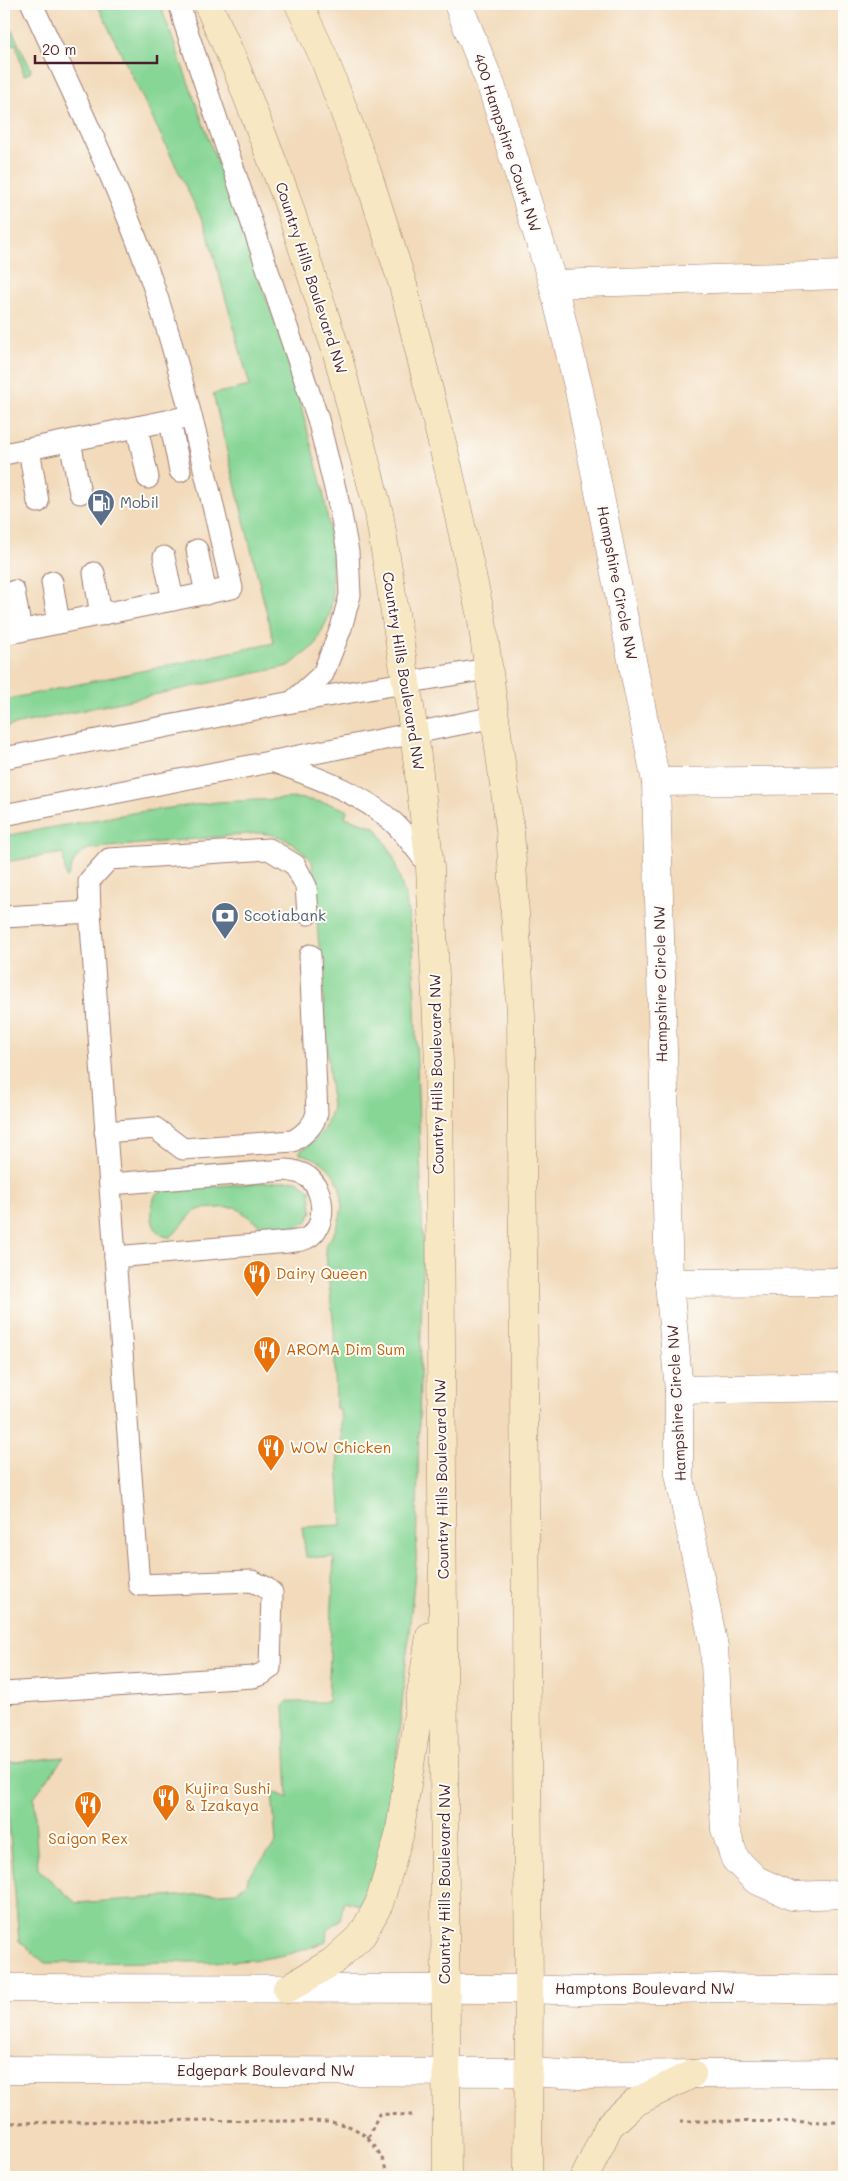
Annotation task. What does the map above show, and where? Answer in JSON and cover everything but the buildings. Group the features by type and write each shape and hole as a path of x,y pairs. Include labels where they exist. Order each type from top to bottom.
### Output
{"main road":[{"name":"Country Hills Boulevard NW","path":"208,4 236,67 285,194 337,353 379,513 414,732 430,867 439,1064 447,2177"},
{"path":"299,6 324,58 367,172 403,285 451,480 482,621 510,829 521,1015 529,1989 528,2177"},
{"path":"287,1989 332,1962 362,1935 379,1904 399,1836 443,1550"},
{"path":"585,2177 608,2126 634,2103 692,2074"}],"street":[{"name":"400 Hampshire Court NW","path":"458,4 490,85 553,284"},
{"path":"553,284 844,275"},
{"name":"Hampshire Circle NW","path":"553,284 578,390 656,782 669,1283 680,1390 679,1474 714,1647 725,1829 735,1859 756,1880 792,1896 844,1894"},
{"path":"656,782 844,780"},
{"path":"669,1283 844,1282"},
{"path":"680,1390 844,1387"},
{"path":"4,1988 446,1989"},
{"name":"Hamptons Boulevard NW","path":"446,1989 578,1991 718,1988 844,1990"},
{"name":"Edgepark Boulevard NW","path":"4,2070 529,2072"},
{"path":"529,2072 578,2075 844,2073"}],"lane":[{"path":"14,591 12,633 232,588 191,416 160,305 122,203 32,4"},
{"path":"180,4 184,22 318,419 340,509 348,552 350,595 341,628 323,674 292,702"},
{"path":"4,454 191,416"},
{"path":"170,421 180,471"},
{"path":"137,427 148,478"},
{"path":"70,441 80,493"},
{"path":"29,449 38,502"},
{"path":"196,550 206,594"},
{"path":"164,557 173,600"},
{"path":"94,573 101,615"},
{"path":"52,582 59,623"},
{"path":"4,758 292,702 487,669"},
{"path":"4,815 495,717"},
{"path":"272,761 334,784 364,802 393,822 430,867"},
{"path":"4,1693 253,1677 262,1674 270,1668 272,1593 265,1586 252,1580 139,1585 105,1132 89,881 108,859 269,849 295,865 306,886 308,914"},
{"path":"4,917 90,912"},
{"path":"105,1132 155,1128 183,1149 293,1141 302,1136 315,1121 317,1113 310,955"},
{"path":"110,1184 286,1170 298,1172 308,1177 316,1186 321,1198 322,1210 320,1223 314,1232 306,1238 288,1242 115,1256"}],"path":[{"path":"368,2138 379,2114"},
{"path":"671,2121 844,2122"},
{"path":"4,2123 327,2122 349,2127 368,2138 386,2164 387,2177"}],"green space":[{"path":"97,4 160,4 289,361 323,490 332,545 332,602 329,616 315,645 289,666 4,727 4,700 274,643 213,394 250,386 206,228"},
{"path":"4,15 31,69 30,73 24,75 16,44 4,46"},
{"path":"297,798 327,803 347,810 345,817 375,827 392,853 406,899 413,948 423,1242 416,1562 393,1795 381,1851 363,1906 344,1901 340,1920 327,1930 326,1941 307,1949 269,1958 250,1960 45,1963 19,1941 4,1763 64,1757 34,1797 38,1869 76,1903 236,1892 247,1883 248,1877 276,1843 272,1791 288,1798 284,1705 287,1702 328,1702 334,1557 306,1557 302,1527 342,1525 337,1448 342,1447 340,1409 336,1409 334,1328 325,1246 334,1233 340,1219 342,1205 341,1191 336,1178 328,1168 316,1159 300,1154 300,1151 313,1142 321,1133 332,1107 312,861 289,841 259,833 88,849 77,857 66,878 63,853 4,862 4,836 138,812 218,802"},
{"path":"296,1180 310,1190 312,1211 308,1221 297,1227 267,1230 235,1207 201,1209 194,1212 171,1237 159,1233 153,1222 153,1200 156,1194 164,1190"}],"place":[{"name":"Mobil","path":"101,527"},
{"name":"Scotiabank","path":"225,940"},
{"name":"Dairy Queen","path":"257,1298"},
{"name":"AROMA Dim Sum","path":"267,1374"},
{"name":"WOW Chicken","path":"271,1472"},
{"name":"Kujira Sushi & Izakaya","path":"166,1822"},
{"name":"Saigon Rex","path":"88,1829"}]}
